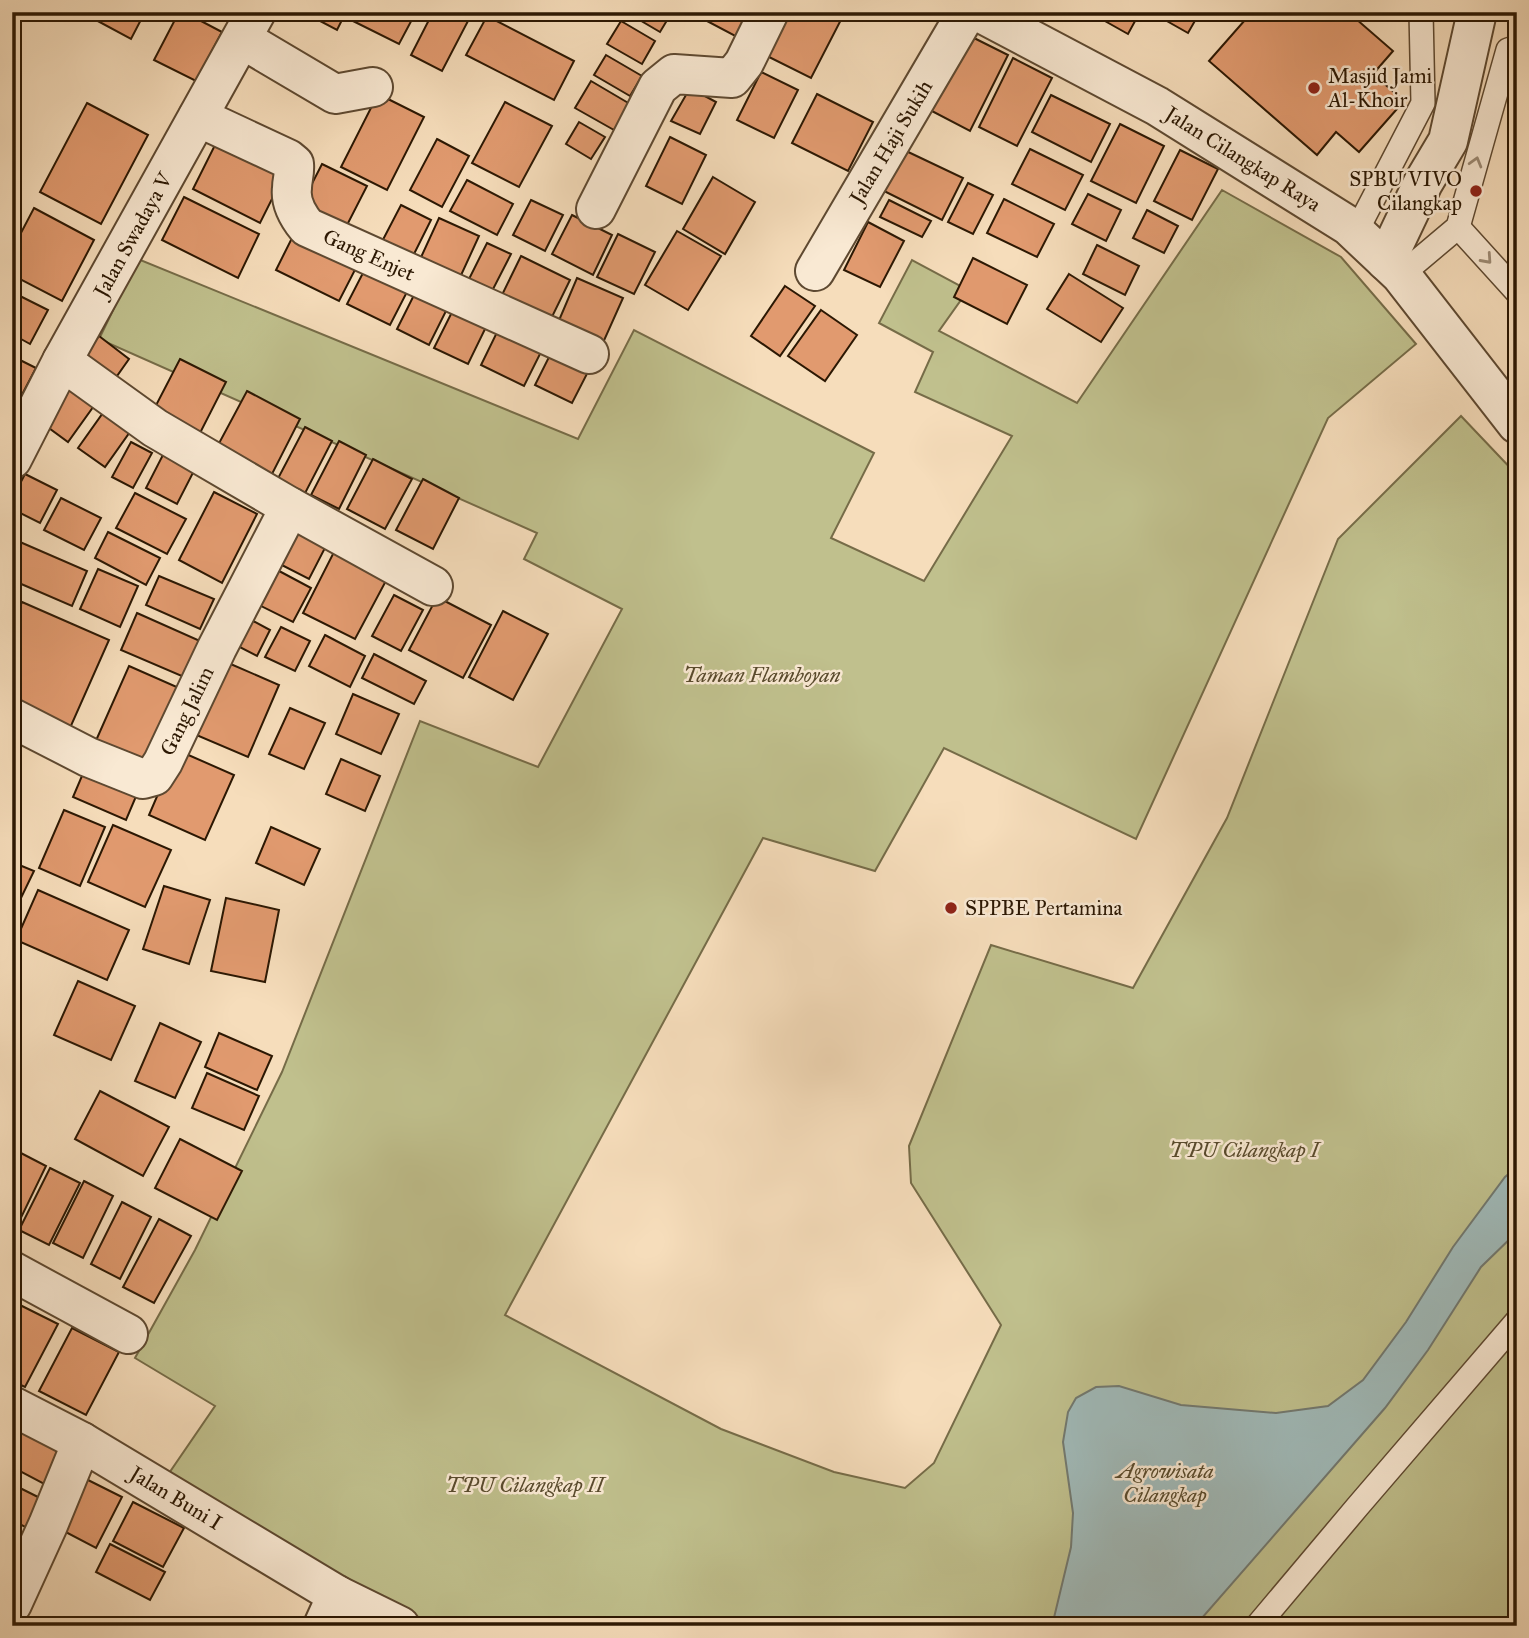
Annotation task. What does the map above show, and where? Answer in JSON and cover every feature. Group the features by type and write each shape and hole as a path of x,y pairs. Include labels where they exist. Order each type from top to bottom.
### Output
{"street":[{"path":"596,209 658,87 674,74 732,78 744,63 769,12"},
{"name":"Jalan Haji Sukih","path":"815,271 967,12"},
{"name":"Jalan Cilangkap Raya","path":"979,12 1157,106 1356,232 1394,268 1517,424"},
{"path":"1394,268 1423,183 1448,141 1477,12"},
{"path":"249,25 335,94 373,86"},
{"name":"Jalan Swadaya V","path":"12,459 62,361 249,25"},
{"name":"Gang Enjet","path":"198,117 294,164 293,203 307,227 589,354"},
{"path":"62,361 155,428 433,586"},
{"name":"Gang Jalim","path":"12,718 99,761 144,779 154,776 290,507"},
{"path":"12,1271 128,1334"},
{"name":"Jalan Buni I","path":"12,1406 82,1441 330,1611 400,1626"},
{"path":"12,1604 82,1441"}],"lane":[{"path":"1356,232 1423,103 1421,12"},
{"path":"1394,268 1458,227 1508,50 1517,47"},
{"path":"1458,227 1517,292"},
{"path":"1257,1626 1517,1321"}],"green space":[{"path":"1222,190 1341,257 1416,344 1328,418 1136,839 944,748 875,871 763,838 505,1315 721,1429 834,1472 905,1488 934,1463 1001,1325 911,1183 909,1146 991,945 1133,988 1227,818 1338,539 1461,416 1517,475 1517,1626 389,1626 163,1482 215,1406 135,1358 195,1250 282,1072 420,721 538,767 622,609 524,559 537,533 99,339 138,259 578,439 634,330 874,453 831,538 924,581 1012,436 915,392 933,352 879,323 912,260 968,290 939,331 1077,403"}],"water":[{"path":"1517,1167 1517,1232 1481,1267 1428,1350 1385,1408 1195,1626 1052,1626 1071,1547 1073,1513 1063,1442 1068,1412 1076,1398 1096,1387 1119,1386 1181,1405 1276,1413 1328,1406 1363,1380 1406,1322 1453,1247 1505,1177"}],"building":[{"path":"81,12 145,12 131,39"},
{"path":"179,12 184,12 222,32 196,81 154,60"},
{"path":"303,12 346,12 337,30"},
{"path":"356,12 416,12 399,44 351,20"},
{"path":"433,12 450,12 468,21 442,71 411,55"},
{"path":"626,12 672,12 660,32"},
{"path":"690,12 753,12 739,38"},
{"path":"788,12 845,12 811,78 765,55"},
{"path":"1089,12 1140,12 1128,34"},
{"path":"1151,12 1200,12 1188,33"},
{"name":"Masjid Jami Al-Khoir","path":"1252,12 1348,12 1393,51 1373,74 1404,101 1359,152 1336,132 1317,155 1209,61"},
{"path":"487,16 574,61 554,100 466,55"},
{"path":"621,21 655,41 642,64 607,44"},
{"path":"966,34 1008,55 970,131 928,109"},
{"path":"606,55 642,76 630,96 594,75"},
{"path":"1013,58 1052,78 1017,146 979,127"},
{"path":"761,72 798,90 774,138 737,120"},
{"path":"591,81 630,104 614,130 575,108"},
{"path":"690,88 716,102 700,134 671,121"},
{"path":"378,94 424,117 387,190 341,167"},
{"path":"817,94 873,122 848,171 792,143"},
{"path":"1051,95 1110,124 1091,162 1032,132"},
{"path":"505,102 552,126 519,187 472,163"},
{"path":"87,103 148,135 101,224 40,192"},
{"path":"579,122 605,137 591,159 566,144"},
{"path":"1120,124 1164,146 1136,203 1091,181"},
{"path":"670,137 706,155 682,204 646,186"},
{"path":"437,139 469,156 442,207 410,190"},
{"path":"217,141 284,175 260,223 193,189"},
{"path":"1030,149 1083,175 1065,210 1012,184"},
{"path":"904,150 963,178 942,220 884,191"},
{"path":"1180,150 1218,169 1192,220 1154,201"},
{"path":"322,164 367,186 344,231 299,209"},
{"path":"713,177 755,202 725,254 683,229"},
{"path":"467,180 513,204 497,235 450,211"},
{"path":"968,183 993,195 973,234 948,222"},
{"path":"1088,194 1121,210 1106,241 1072,224"},
{"path":"184,197 259,234 238,278 162,240"},
{"path":"1004,199 1054,224 1037,257 987,233"},
{"path":"531,200 563,215 545,251 513,235"},
{"path":"889,200 931,221 922,237 880,217"},
{"path":"401,205 431,220 407,268 376,253"},
{"path":"34,208 94,240 62,301 12,275 12,250"},
{"path":"1147,210 1178,226 1164,253 1133,238"},
{"path":"572,215 612,235 593,275 552,254"},
{"path":"439,218 479,236 457,284 417,266"},
{"path":"868,222 904,241 880,287 844,270"},
{"path":"677,231 721,256 688,310 645,285"},
{"path":"295,232 358,264 339,301 276,270"},
{"path":"618,234 655,252 634,294 597,277"},
{"path":"487,243 511,254 489,297 466,285"},
{"path":"1097,245 1139,266 1125,295 1083,274"},
{"path":"521,256 570,280 549,323 500,299"},
{"path":"973,258 1027,285 1007,324 954,297"},
{"path":"365,269 408,290 390,325 347,304"},
{"path":"1069,274 1123,308 1101,342 1047,309"},
{"path":"577,278 623,298 602,345 557,325"},
{"path":"785,286 815,306 780,356 751,336"},
{"path":"416,291 448,307 429,345 397,329"},
{"path":"12,292 48,310 30,344 12,334"},
{"path":"454,308 487,325 468,364 434,348"},
{"path":"821,310 857,335 825,381 788,356"},
{"path":"502,322 545,344 524,386 481,365"},
{"path":"99,336 129,359 112,383 80,361"},
{"path":"554,347 591,366 572,403 535,385"},
{"path":"12,356 36,368 14,410 12,410"},
{"path":"180,359 226,382 198,437 152,413"},
{"path":"71,375 101,396 68,442 38,420"},
{"path":"247,391 300,419 271,476 217,447"},
{"path":"110,403 137,422 105,467 78,448"},
{"path":"305,427 332,441 301,501 274,486"},
{"path":"339,441 366,455 339,509 311,495"},
{"path":"131,442 152,453 133,488 112,477"},
{"path":"167,447 198,463 177,504 146,488"},
{"path":"373,459 412,479 385,529 347,509"},
{"path":"25,474 57,490 40,523 12,509 12,499"},
{"path":"423,479 459,498 433,549 396,530"},
{"path":"214,492 257,514 222,583 179,560"},
{"path":"135,493 186,519 167,554 116,528"},
{"path":"61,498 101,518 84,550 44,530"},
{"path":"288,525 327,544 309,579 270,559"},
{"path":"108,532 160,558 146,585 95,558"},
{"path":"20,542 87,571 72,606 12,580 12,560"},
{"path":"335,550 388,577 355,639 303,613"},
{"path":"266,564 311,588 293,622 247,599"},
{"path":"98,569 138,586 120,627 80,609"},
{"path":"159,576 214,599 200,629 146,605"},
{"path":"394,595 423,610 401,651 372,636"},
{"path":"437,597 491,625 463,678 409,650"},
{"path":"22,602 109,640 70,728 12,703 12,624"},
{"path":"503,611 548,634 513,700 469,677"},
{"path":"137,613 200,641 184,677 121,650"},
{"path":"242,615 270,630 257,656 228,641"},
{"path":"281,627 310,641 295,671 265,657"},
{"path":"325,635 365,656 350,687 309,666"},
{"path":"374,654 426,681 414,704 362,678"},
{"path":"226,662 279,685 248,757 194,734"},
{"path":"129,666 179,688 143,768 94,745"},
{"path":"353,694 399,714 381,754 336,734"},
{"path":"290,708 325,723 304,769 269,754"},
{"path":"177,750 234,775 205,840 149,815"},
{"path":"341,759 380,776 365,811 326,794"},
{"path":"87,764 140,787 126,820 73,797"},
{"path":"64,810 105,827 80,886 39,868"},
{"path":"113,825 171,850 145,907 88,882"},
{"path":"271,827 320,849 304,885 256,863"},
{"path":"12,862 34,871 20,900 12,897"},
{"path":"164,886 210,900 189,964 143,949"},
{"path":"38,890 129,930 107,980 16,940"},
{"path":"226,898 279,910 265,982 211,971"},
{"path":"78,981 135,1006 111,1060 54,1035"},
{"path":"160,1023 201,1042 175,1098 135,1081"},
{"path":"219,1033 272,1056 257,1090 205,1067"},
{"path":"207,1073 259,1096 244,1130 192,1108"},
{"path":"100,1091 169,1127 143,1176 75,1139"},
{"path":"180,1139 242,1171 217,1220 155,1188"},
{"path":"17,1151 46,1166 16,1228 12,1226 12,1160"},
{"path":"50,1168 80,1183 49,1245 19,1230"},
{"path":"84,1181 113,1196 83,1258 53,1243"},
{"path":"122,1202 151,1217 120,1279 91,1264"},
{"path":"159,1219 191,1236 154,1303 123,1287"},
{"path":"12,1301 58,1324 25,1387 12,1381"},
{"path":"72,1328 119,1352 86,1415 39,1391"},
{"path":"12,1425 66,1452 48,1486 12,1467"},
{"path":"84,1478 122,1497 96,1548 58,1528"},
{"path":"12,1484 46,1501 31,1530 12,1520"},
{"path":"133,1502 184,1528 163,1567 113,1541"},
{"path":"110,1544 165,1572 150,1600 96,1572"}],"place":[{"name":"Masjid Jami Al-Khoir","path":"1314,88"},
{"name":"SPBU VIVO Cilangkap","path":"1476,191"},
{"name":"SPPBE Pertamina","path":"951,908"}],"park label":[{"name":"Taman Flamboyan","path":"762,675"},
{"name":"TPU Cilangkap I","path":"1244,1150"},
{"name":"Agrowisata Cilangkap","path":"1165,1483"},
{"name":"TPU Cilangkap II","path":"525,1485"}]}
